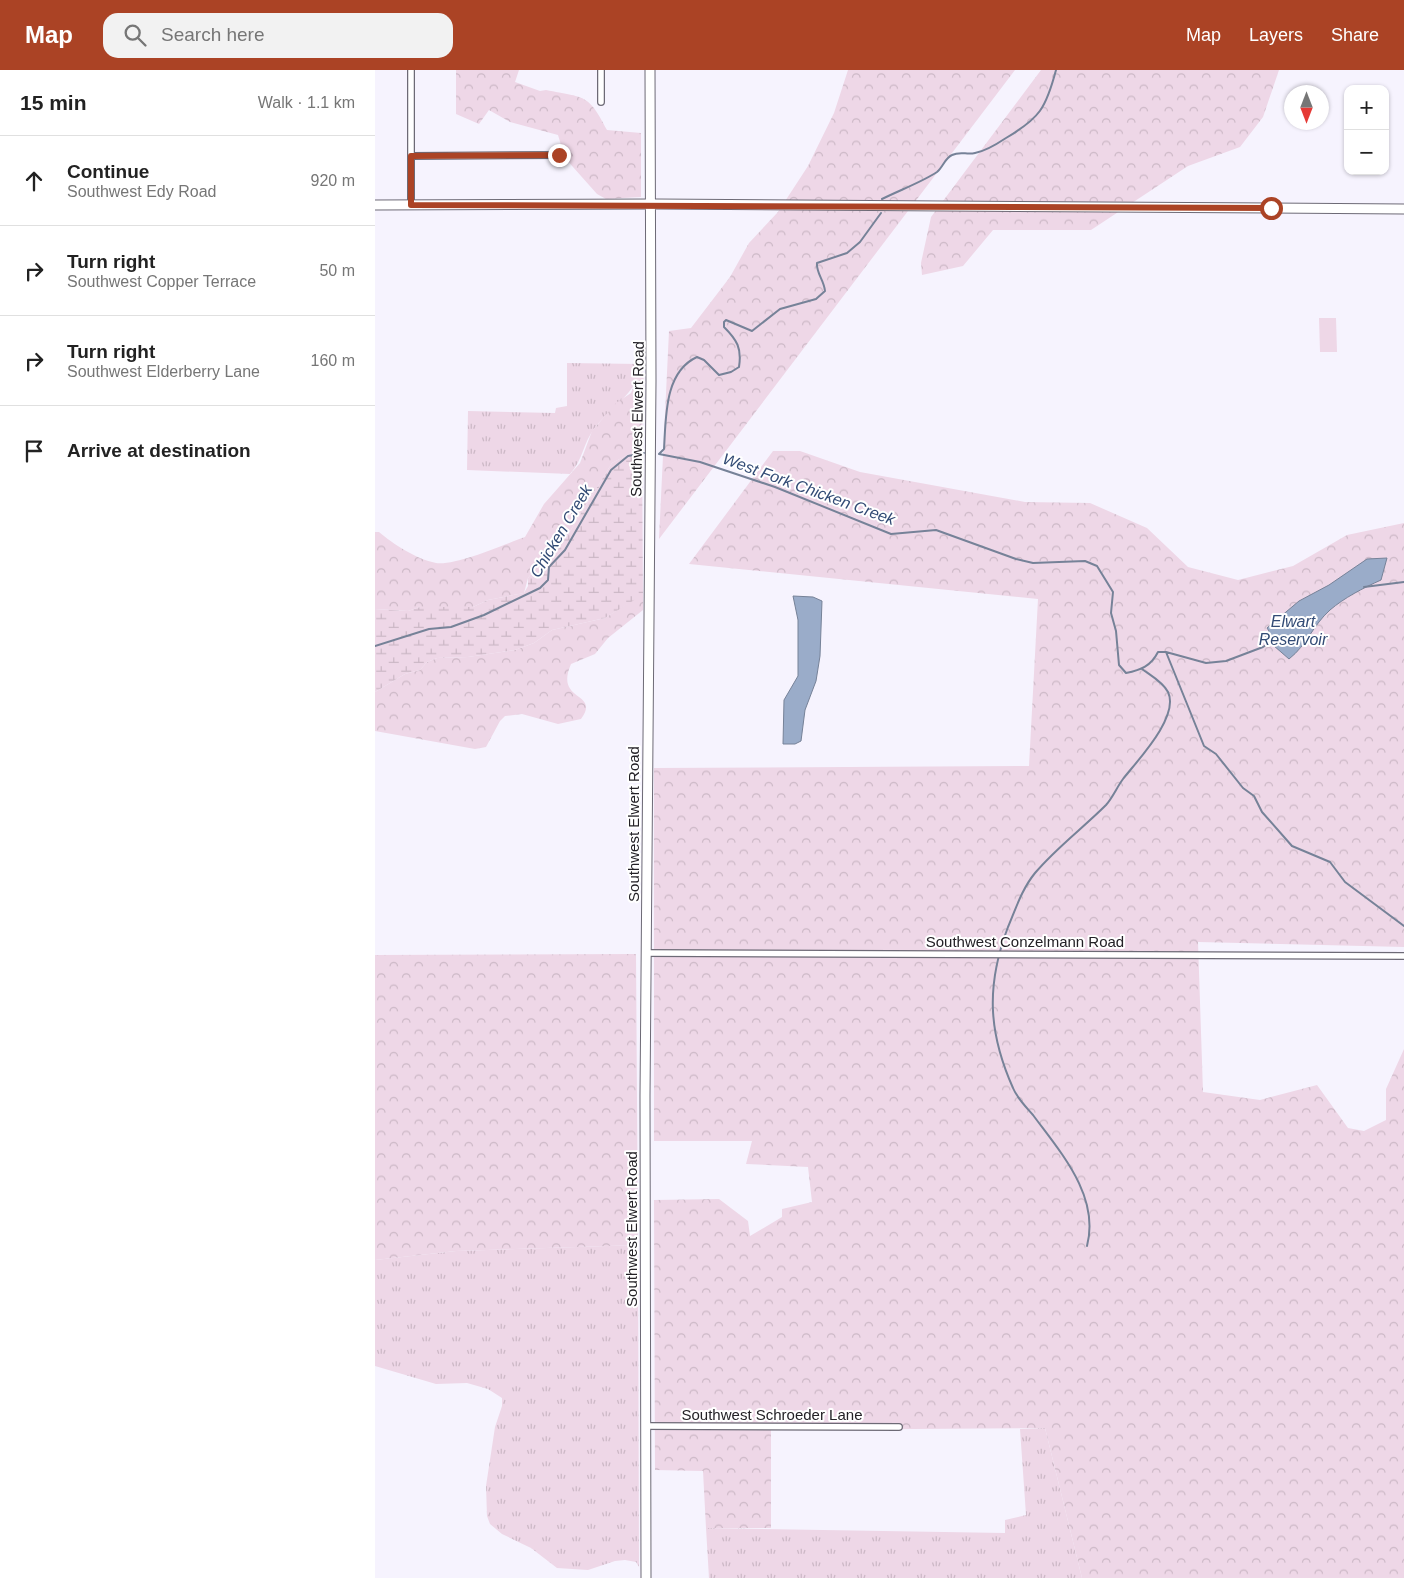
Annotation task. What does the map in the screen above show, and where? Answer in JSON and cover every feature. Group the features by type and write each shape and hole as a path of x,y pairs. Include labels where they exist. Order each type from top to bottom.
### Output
{"main road":[{"name":"Southwest Elwert Road","path":"646,1578 645,953 651,362 650,70"},
{"path":"375,205 650,204 1404,208"}],"street":[{"path":"411,70 411,205"},
{"path":"601,70 601,102"},
{"path":"411,156 559,155"},
{"name":"Southwest Conzelmann Road","path":"645,953 1404,956"},
{"name":"Southwest Schroeder Lane","path":"645,1426 899,1427"}],"green space":[{"path":"456,70 519,70 515,82 540,91 546,90 577,96 590,103 607,130 641,133 641,197 606,199 597,194 565,158 558,135 510,122 489,110 479,124 456,114"},
{"path":"848,70 1015,70 659,539 669,331 691,328 730,277 749,243 778,212 808,166 834,113"},
{"path":"1041,70 1279,70 1263,117 1240,147 1188,166 1091,230 993,230 963,266 922,275 921,263 931,217"},
{"path":"1319,318 1336,318 1337,352 1320,352"},
{"path":"567,363 641,364 644,381 637,379 623,399 590,434 578,463 570,474 467,470 468,411 555,413 556,408 567,406"},
{"path":"637,379 644,381 642,443 633,452 612,463 564,541 537,566 528,578 524,593 488,600 473,607 420,607 408,611 375,609 375,532 379,532 413,555 436,563 467,558 525,537 544,504 580,463 592,431 616,403 631,393"},
{"path":"642,443 643,598 636,599 605,618 552,630 534,643 515,650 468,657 437,658 427,662 420,670 405,674 375,692 375,609 408,611 420,607 473,607 488,600 524,593 528,586 528,578 537,566 564,541 612,463 633,452"},
{"path":"773,451 800,451 860,472 1025,502 1090,503 1147,528 1188,567 1238,580 1293,566 1347,535 1404,523 1404,947 1198,942 1203,1092 1260,1100 1317,1085 1348,1128 1364,1131 1386,1120 1386,1089 1404,1049 1404,1578 1082,1578 1045,1428 771,1430 771,1528 706,1528 703,1471 655,1470 654,1200 719,1199 748,1221 750,1236 782,1217 782,1209 812,1202 808,1167 746,1164 752,1141 654,1141 654,768 1029,766 1038,599 689,564"},
{"path":"636,598 643,598 643,610 608,638 595,654 571,664 567,676 568,685 585,704 586,710 581,719 558,724 522,714 505,716 500,721 486,747 475,749 375,731 375,692 405,674 420,670 427,662 437,658 468,657 515,650 534,643 552,630 605,618"},
{"path":"636,954 638,1245 456,1251 375,1260 375,955"},
{"path":"638,1245 639,1567 636,1562 625,1560 615,1561 588,1570 557,1568 531,1548 502,1534 490,1524 487,1516 486,1486 495,1427 502,1406 502,1398 488,1389 467,1383 436,1384 375,1366 375,1260 456,1251"},
{"path":"1045,1428 1082,1578 709,1578 706,1528 1005,1533 1005,1520 1026,1515 1020,1429"}],"water":[{"name":"Elwart Reservoir","path":"1387,558 1381,580 1341,601 1330,610 1301,648 1289,659 1266,639 1265,635 1269,631 1267,628 1299,601 1329,585 1367,559"},
{"path":"793,596 813,597 822,601 820,656 816,681 805,710 801,741 795,744 783,744 784,700 798,676 798,620"}],"waterway":[{"name":"Chicken Creek","path":"882,199 918,183 937,172 952,155 983,151 999,143 1027,124 1045,103 1056,70"},
{"name":"Chicken Creek","path":"659,454 664,449 669,397 678,373 686,364 697,357 704,360 719,375 731,372 739,367 739,349 732,336 724,327 724,322 726,320 752,331 780,309 816,299 825,291 817,263 847,253 860,242 881,213"},
{"name":"Chicken Creek","path":"375,646 429,629 451,627 484,615 540,588 548,580 549,567 565,550 611,470 628,456 644,453"},
{"name":"West Fork Chicken Creek","path":"659,454 700,462 775,487 891,534 936,530 1016,559 1033,563 1085,561 1097,566 1113,592 1111,613 1116,631 1119,665 1126,673 1145,667 1158,652 1166,652 1206,663 1226,661 1263,647 1272,641"},
{"path":"1364,587 1404,582"},
{"name":"West Fork Chicken Creek","path":"1166,652 1204,746 1216,754 1243,788 1254,796 1262,812 1292,846 1330,862 1345,882 1404,926"},
{"path":"1087,1246 1090,1228 1088,1210 1083,1193 1066,1160 1017,1095 1005,1067 995,1028 993,989 1001,948 1008,927 1030,879 1052,855 1106,805 1123,779 1155,739 1168,714 1170,702 1166,688 1142,669"}],"route":[{"path":"559,155 411,156 411,205 656,204 1271,208"}]}
